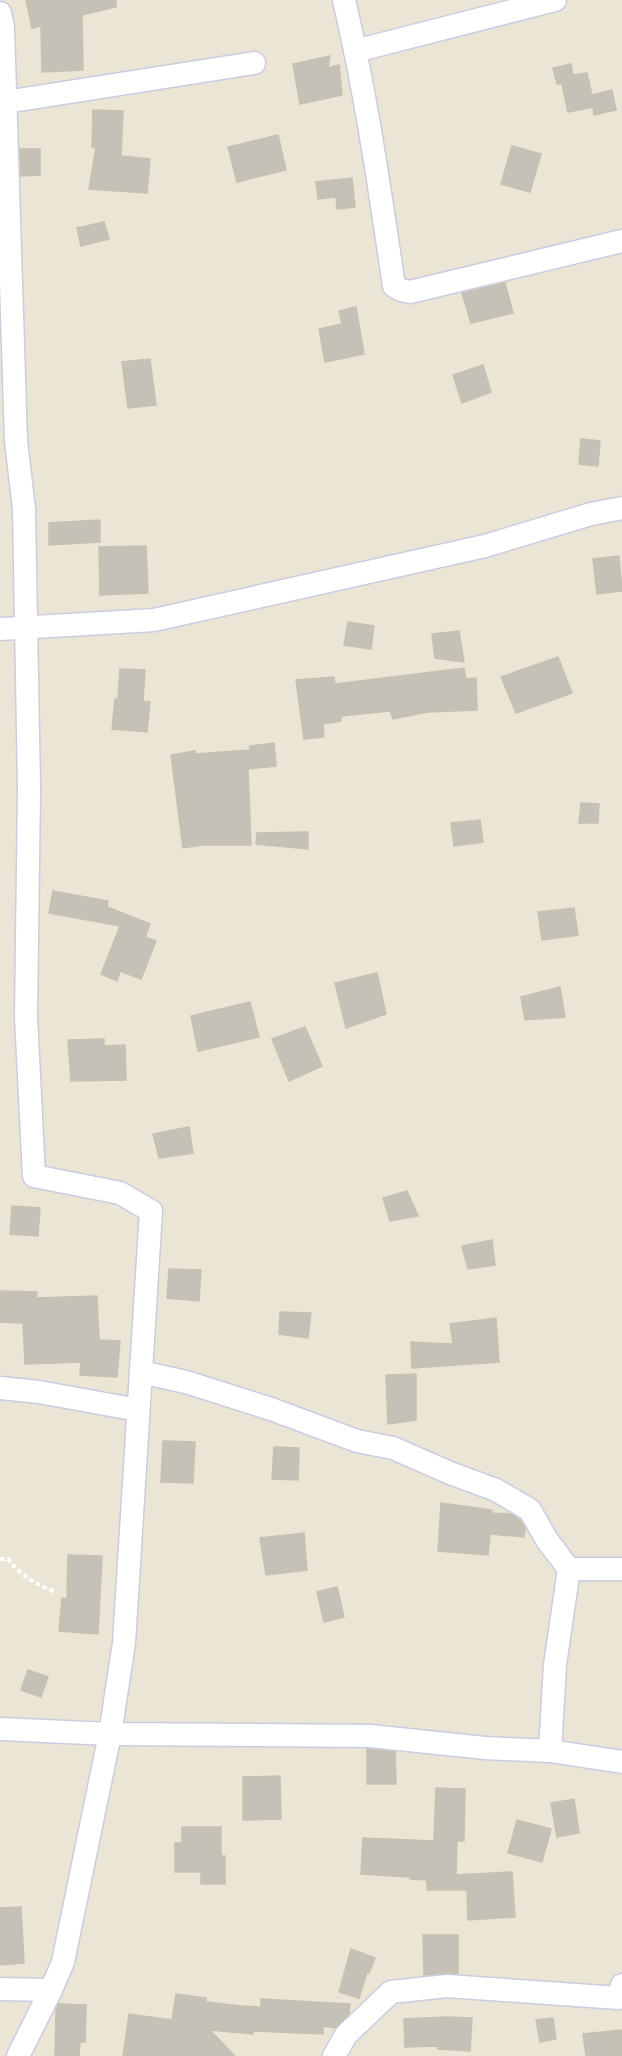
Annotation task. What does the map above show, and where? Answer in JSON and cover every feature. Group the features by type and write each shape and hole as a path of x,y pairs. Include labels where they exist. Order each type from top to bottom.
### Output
{"street":[{"path":"344,0 379,186 394,286 401,291 410,292 622,241"},
{"path":"355,51 555,0"},
{"path":"0,13 3,27 5,266 16,441 24,509 29,788 26,1017 34,1176 120,1193 151,1211 124,1643 110,1734 63,1962 18,2056"},
{"path":"3,103 254,63"},
{"path":"0,629 154,620 485,546 622,507"},
{"path":"141,1372 186,1382 271,1409 357,1441 393,1448 496,1490 530,1510 547,1540 569,1569 555,1665 549,1751"},
{"path":"0,1388 39,1392 138,1410"},
{"path":"569,1569 622,1569"},
{"path":"0,1729 110,1734 370,1736 485,1748 549,1751 622,1762"},
{"path":"334,2056 346,2035 391,1992 447,1986 621,1993"},
{"path":"0,1989 51,1990"}],"path":[{"path":"0,1559 8,1559 16,1570 42,1587 55,1592"}],"building":[{"path":"26,0 116,0 116,7 82,15 83,70 42,72 41,26 32,28"},
{"path":"330,56 328,68 339,65 342,95 300,104 293,64"},
{"path":"571,64 573,75 587,73 592,95 612,90 616,110 594,115 593,107 568,112 562,84 557,84 553,68"},
{"path":"93,110 123,111 121,156 150,159 147,193 89,189 96,147 92,147"},
{"path":"278,135 286,170 237,182 228,147"},
{"path":"512,146 541,154 530,192 501,184"},
{"path":"20,149 40,149 40,175 21,176"},
{"path":"352,178 355,207 337,209 336,197 318,199 316,182"},
{"path":"104,222 109,239 81,246 77,228"},
{"path":"505,283 513,313 471,323 462,293"},
{"path":"356,307 364,354 325,362 319,329 342,324 339,311"},
{"path":"150,359 156,405 128,408 122,362"},
{"path":"483,365 491,392 462,403 453,375"},
{"path":"581,439 600,441 598,466 579,464"},
{"path":"100,520 100,542 49,545 49,523"},
{"path":"146,546 148,593 100,595 99,547"},
{"path":"619,556 622,591 597,594 593,559"},
{"path":"348,622 374,626 371,649 344,645"},
{"path":"459,631 464,662 435,658 432,634"},
{"path":"558,657 572,693 516,713 501,677"},
{"path":"464,668 466,679 476,678 477,710 428,712 393,719 390,711 341,716 341,721 323,724 324,737 304,739 296,680 334,677 335,684"},
{"path":"120,669 145,670 143,701 150,702 147,732 112,729 115,699 118,699"},
{"path":"274,743 276,766 248,769 251,845 202,845 183,848 171,755 195,751 195,754 250,750 250,746"},
{"path":"581,803 599,804 598,823 579,823"},
{"path":"480,820 483,842 454,846 451,823"},
{"path":"308,832 308,849 256,844 257,833"},
{"path":"53,891 108,901 107,907 150,924 145,937 156,941 141,979 120,971 117,981 101,974 120,926 49,913"},
{"path":"574,908 578,935 542,940 538,912"},
{"path":"377,973 386,1014 346,1028 335,983"},
{"path":"560,987 565,1017 525,1020 521,997"},
{"path":"250,1002 259,1037 198,1051 191,1016"},
{"path":"305,1027 322,1066 289,1081 272,1039"},
{"path":"104,1039 104,1046 125,1045 126,1080 71,1081 68,1040"},
{"path":"189,1127 193,1153 159,1158 153,1134"},
{"path":"407,1191 418,1216 390,1221 383,1198"},
{"path":"12,1206 40,1208 38,1236 10,1234"},
{"path":"492,1240 495,1265 468,1269 462,1246"},
{"path":"169,1269 201,1270 199,1301 167,1298"},
{"path":"1,1291 37,1292 36,1298 97,1296 99,1340 120,1341 117,1377 80,1375 81,1362 25,1364 23,1323 0,1322"},
{"path":"280,1312 311,1313 308,1338 279,1334"},
{"path":"496,1318 499,1362 412,1368 411,1342 453,1344 450,1324"},
{"path":"416,1374 416,1420 388,1424 386,1375"},
{"path":"163,1441 195,1442 193,1483 161,1482"},
{"path":"274,1447 299,1448 298,1480 272,1479"},
{"path":"441,1503 492,1510 491,1513 511,1514 520,1520 525,1528 524,1537 490,1534 488,1555 438,1551"},
{"path":"304,1533 307,1570 266,1575 260,1538"},
{"path":"68,1555 102,1556 98,1634 59,1631 62,1598 67,1599"},
{"path":"337,1587 344,1617 324,1622 317,1592"},
{"path":"28,1670 48,1677 41,1697 21,1690"},
{"path":"367,1749 395,1752 396,1784 367,1784"},
{"path":"280,1776 281,1819 243,1820 243,1777"},
{"path":"436,1788 465,1789 464,1841 457,1841 456,1875 512,1872 515,1917 468,1920 467,1890 427,1890 427,1880 361,1874 363,1838 434,1841"},
{"path":"574,1799 579,1833 557,1837 551,1803"},
{"path":"517,1820 551,1829 542,1862 508,1853"},
{"path":"182,1827 221,1827 221,1856 225,1856 225,1884 201,1884 201,1872 175,1872 175,1843 182,1843"},
{"path":"21,1907 24,1963 0,1965 0,1908"},
{"path":"423,1935 458,1935 458,1973 424,1975"},
{"path":"351,1949 375,1958 369,1973 367,1972 359,1998 339,1992"},
{"path":"176,1994 206,1998 206,2002 241,2006 261,2007 261,1999 350,2004 349,2014 335,2028 323,2026 323,2034 253,2031 253,2034 210,2030 235,2056 123,2056 129,2014 172,2020"},
{"path":"59,2004 86,2005 85,2042 80,2042 79,2056 55,2056 56,2010"},
{"path":"472,2018 470,2051 438,2049 438,2046 405,2047 404,2019"},
{"path":"553,2018 556,2039 540,2042 536,2020"},
{"path":"622,2030 622,2056 586,2056 583,2034"}]}
